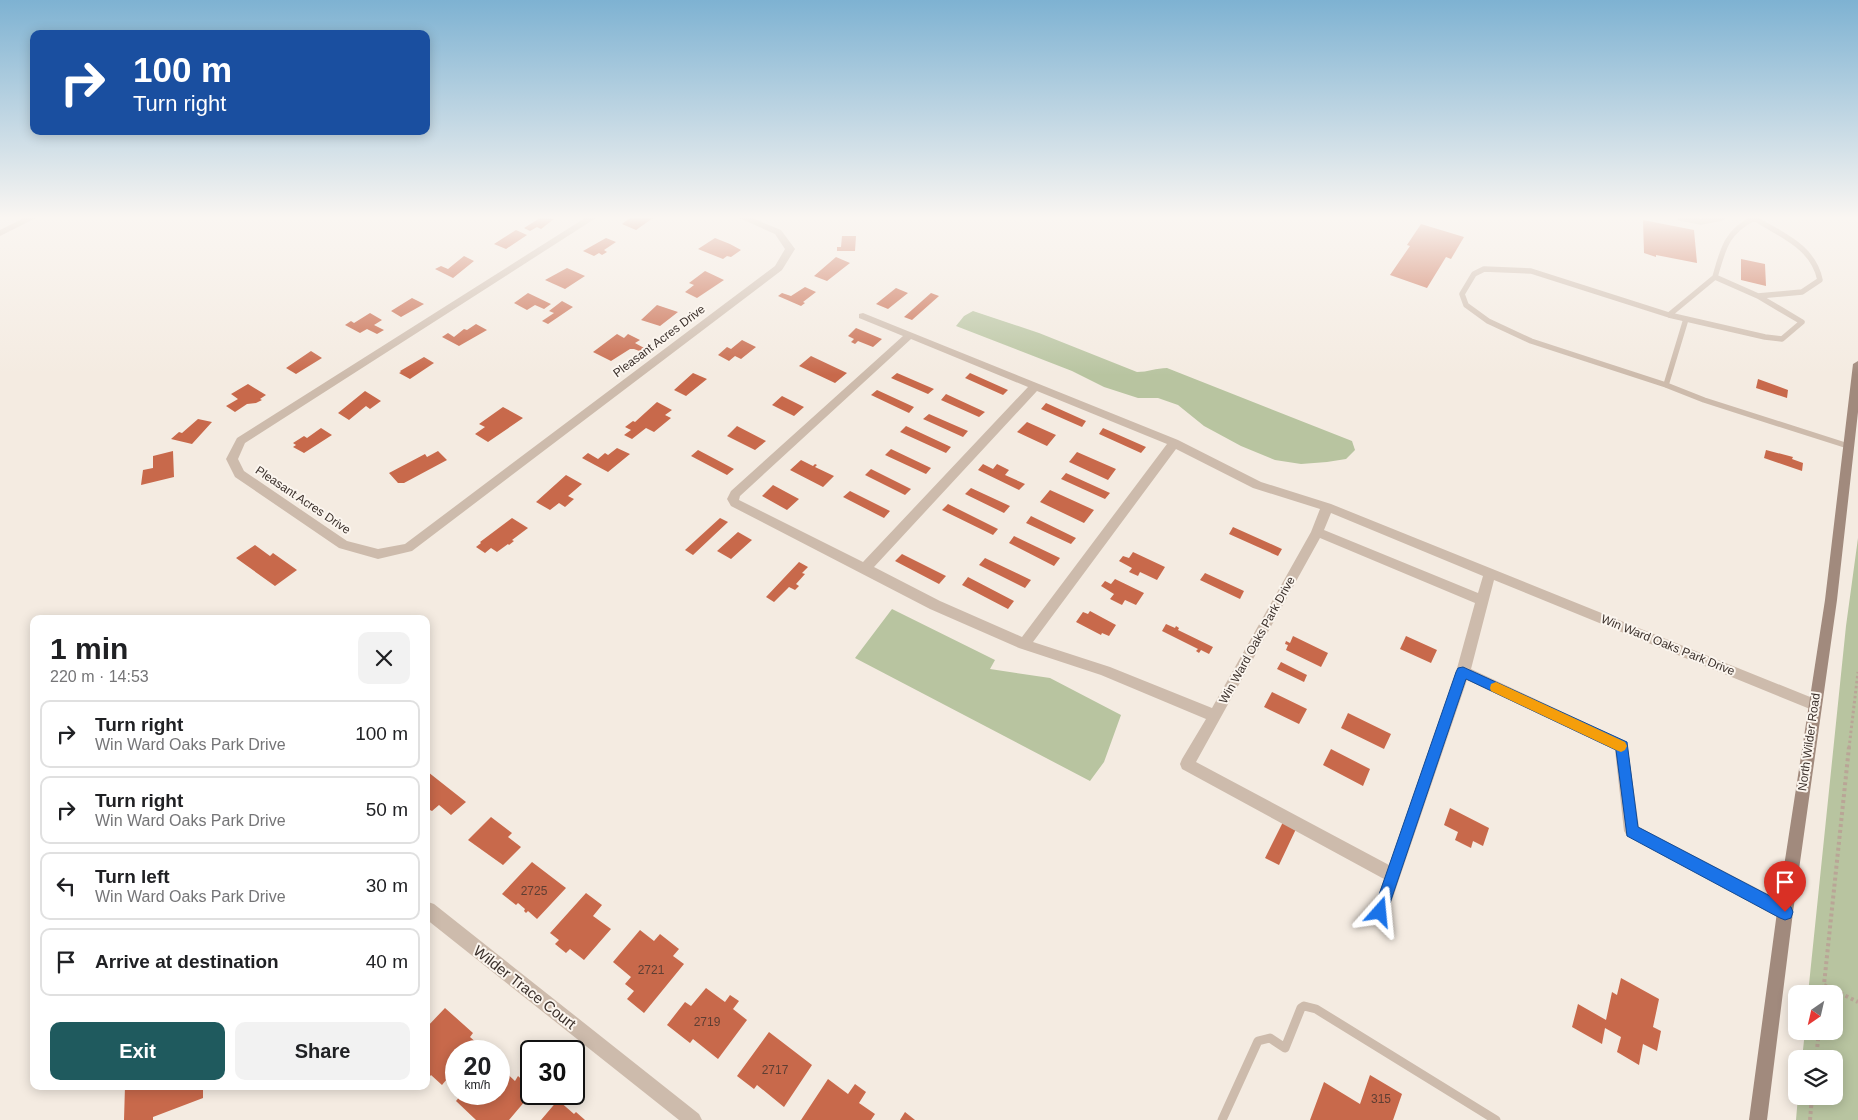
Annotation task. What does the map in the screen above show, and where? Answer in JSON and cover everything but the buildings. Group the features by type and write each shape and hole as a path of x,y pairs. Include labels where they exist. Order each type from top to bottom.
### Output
{"street":[{"name":"Pleasant Acres Drive","path":"510,270 241,441 232,459 239,474 342,545 378,554 408,548 776,270"},
{"name":"Win Ward Oaks Park Drive","path":"863,316 908,336 1174,443 1257,485 1327,507 1815,705"},
{"path":"908,336 735,494 733,500 735,503 935,605 1024,644 1105,671 1216,716"},
{"name":"North Wilder Road","path":"1758,1120 1785,912 1831,600 1858,364"},
{"path":"865,568 1035,386"},
{"path":"1024,644 1174,443"},
{"name":"Win Ward Oaks Park Drive","path":"1327,507 1317,532 1216,716 1187,764 1392,876"},
{"path":"1317,532 1482,600"},
{"path":"1380,912 1463,672 1490,573"},
{"path":"1463,672 1622,746 1632,831 1785,912"},
{"name":"Wilder Trace Court","path":"430,912 692,1120"}],"lane":[{"path":"1481,270 1474,274 1462,294 1466,305 1488,321 1531,341 1666,385 1704,400 1848,446"},
{"path":"1514,270 1531,271 1669,316 1765,338 1782,339 1802,322 1758,296 1715,277"},
{"path":"1669,316 1715,277 1717,270"},
{"path":"1758,296 1802,292 1820,280 1818,270"},
{"path":"1666,385 1686,320"},
{"path":"1222,1120 1258,1041 1270,1038 1285,1048 1301,1008 1304,1006 1316,1009 1496,1120"}],"path":[{"path":"1824,985 1858,672"},
{"path":"1843,995 1858,1002"},
{"path":"1810,1120 1811,1105"}],"green space":[{"path":"973,311 1039,333 1137,372 1167,368 1352,441 1355,450 1346,459 1327,462 1301,464 1275,460 1241,446 1204,426 1178,405 1158,398 1138,398 1104,387 1072,371 956,326 964,316"},
{"path":"1858,538 1858,1120 1796,1120 1797,1105 1843,1105 1843,1050 1803,1050 1804,1040 1843,1040 1843,985 1809,985 1846,626"},
{"path":"892,609 995,660 990,669 1050,678 1121,715 1104,762 1090,781 855,658"}],"slow traffic":[{"path":"1496,688 1621,746"}],"route":[{"path":"1380,912 1463,672 1622,746 1632,831 1785,912"}]}
